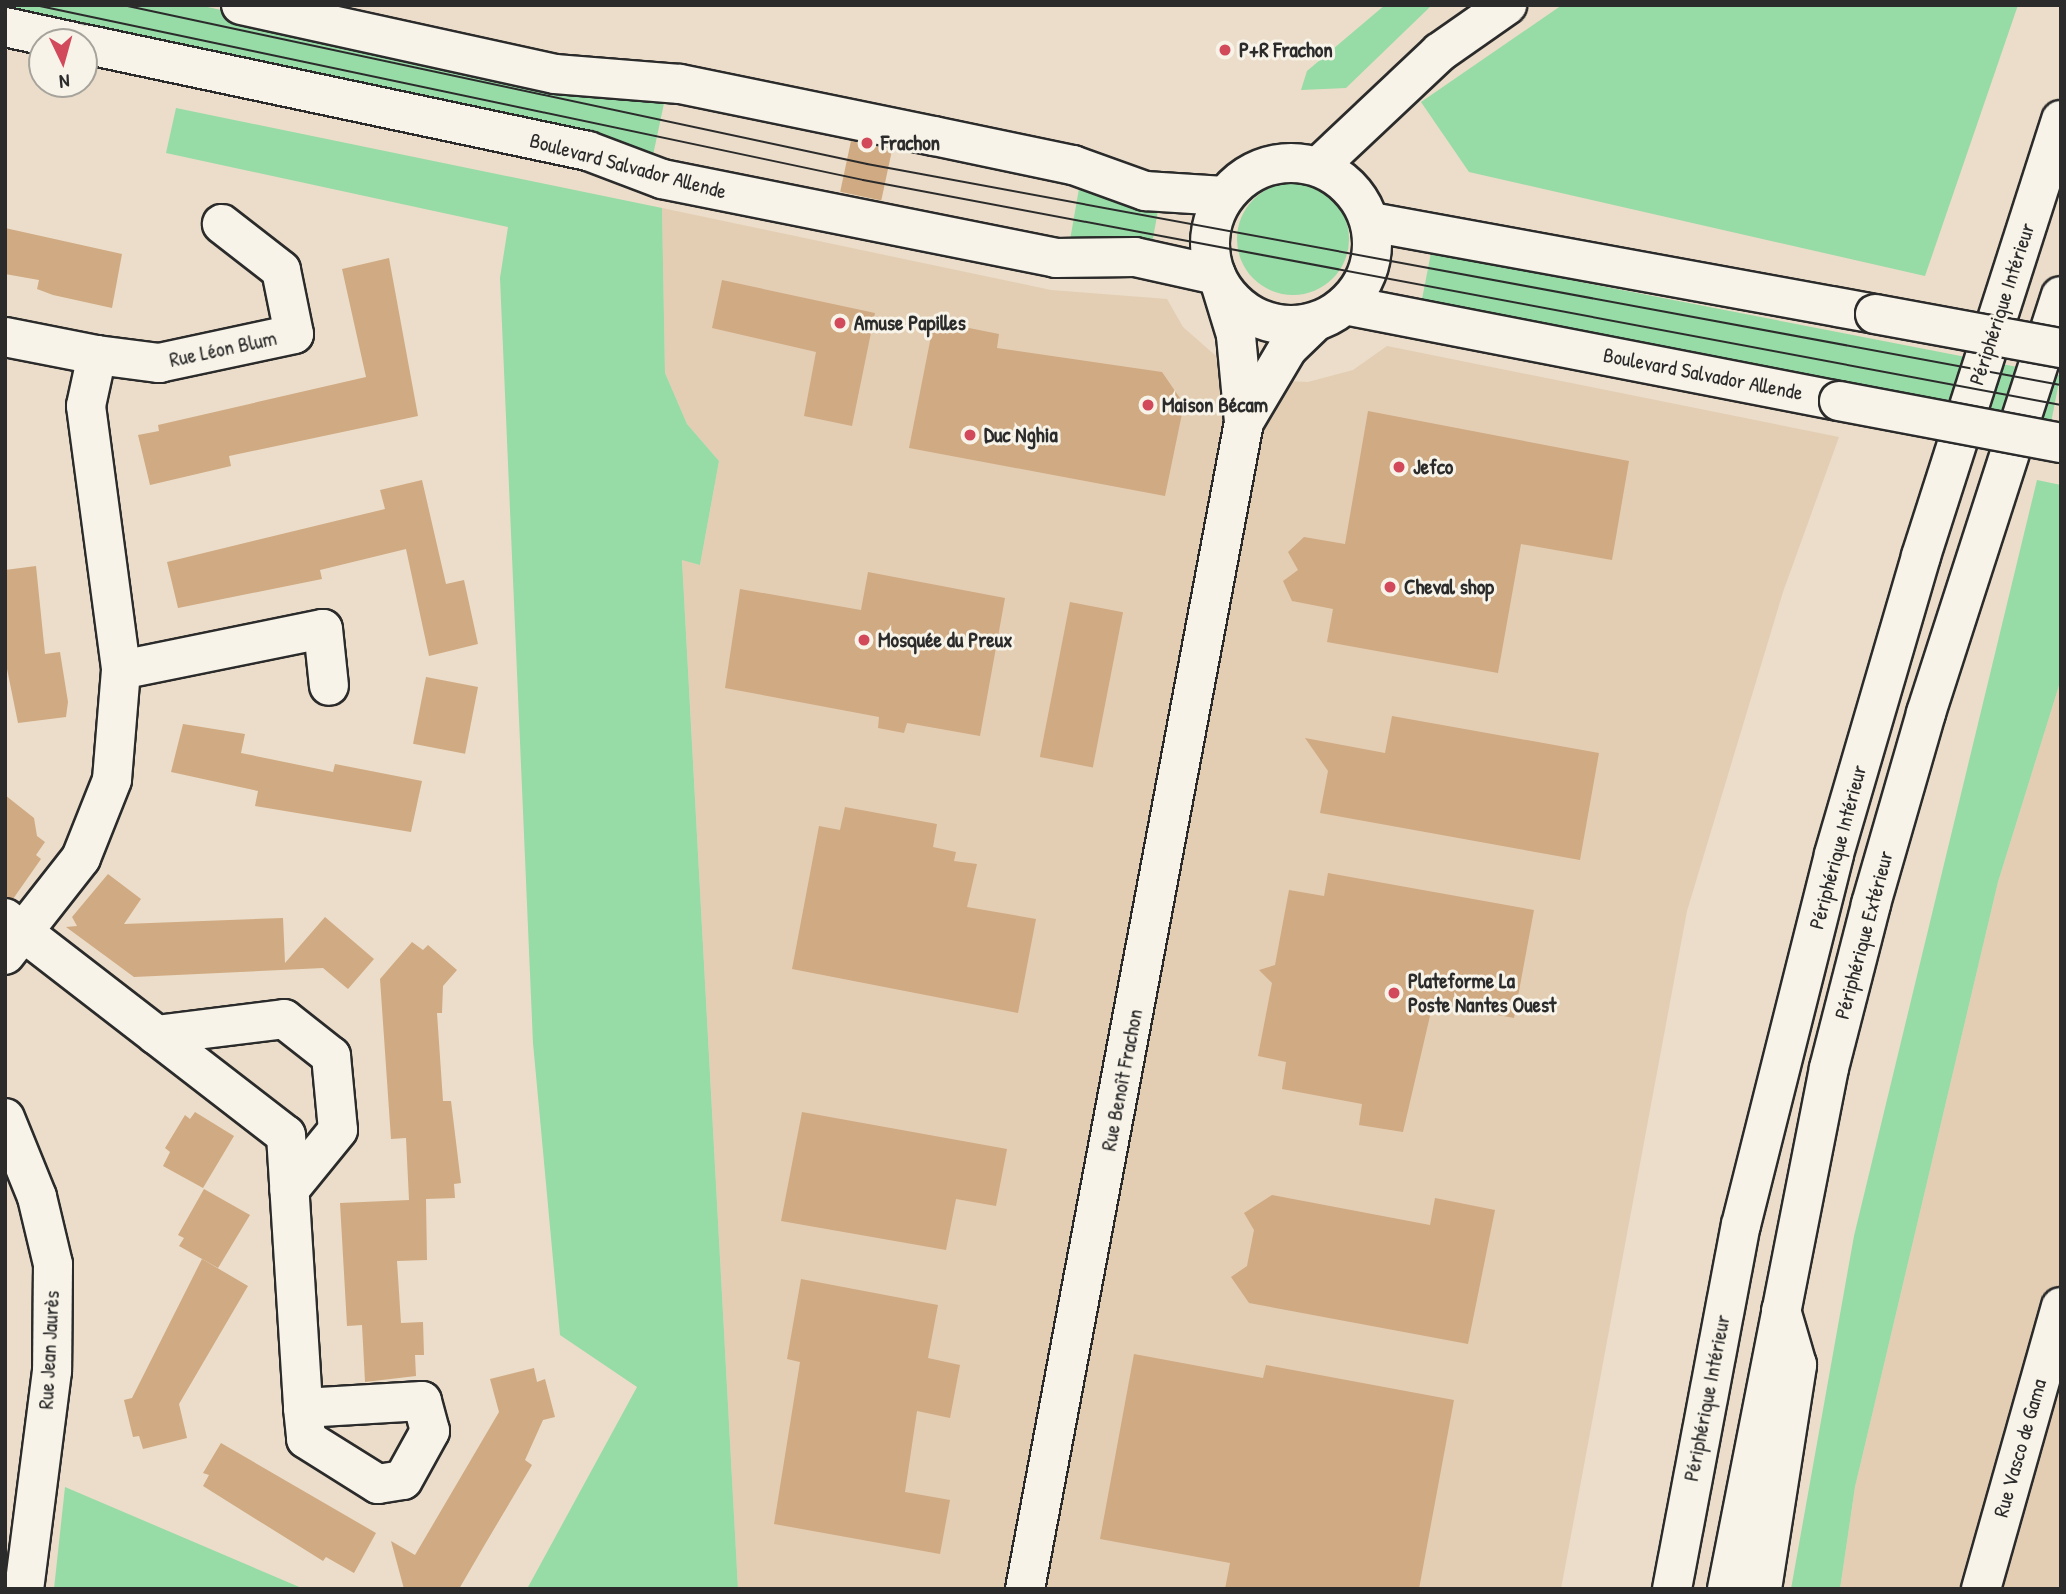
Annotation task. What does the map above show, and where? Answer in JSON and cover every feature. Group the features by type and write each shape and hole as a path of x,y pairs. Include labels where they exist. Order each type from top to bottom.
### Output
{"main road":[{"path":"241,5 555,75 680,84 1073,164 1145,191 1224,196"},
{"path":"1319,166 1440,52 1507,5"},
{"path":"5,27 28,32"},
{"name":"Boulevard Salvador Allende","path":"98,47 588,151 662,179 1056,258 1135,257 1218,280"},
{"name":"Périphérique Intérieur","path":"1672,1589 1741,1225 1834,854 1921,556 2061,120"},
{"path":"1281,162 1319,166 1353,188 1371,222 1367,276 1330,314 1288,348 1244,422 1236,335 1218,280 1211,228 1224,196 1260,168 1281,162"},
{"path":"1371,222 2061,348"},
{"name":"Rue Léon Blum","path":"5,337 97,355 159,363 294,334 281,270 222,224"},
{"path":"1218,280 1239,307 1264,321 1330,314"},
{"name":"Périphérique Extérieur","path":"1727,1589 1779,1305 1829,1068 1875,891 1930,700 2061,296"},
{"name":"Boulevard Salvador Allende","path":"1330,314 1839,401 2061,443"},
{"path":"97,355 86,406 121,670 112,780 81,858 12,935 156,1035 286,1135 303,1408"},
{"name":"Rue Benoît Frachon","path":"1025,1587 1218,578 1244,422"},
{"path":"121,670 323,629 329,686"},
{"path":"156,1035 284,1019 331,1056 338,1130 289,1190"},
{"name":"Rue Jean Jaurès","path":"5,1118 33,1185 52,1264 52,1371 24,1589"},
{"path":"1762,1589 1797,1365 1779,1305"},
{"name":"Rue Vasco de Gama","path":"1981,1589 2061,1307"}],"shaded area":[{"path":"662,208 1051,290 1167,299 1183,327 1224,363 1286,381 1308,382 1353,370 1387,346 1839,437 1783,592 1687,911 1561,1589 738,1589 682,559 700,565 719,461 687,424 665,373"},
{"path":"2061,679 2061,1589 1840,1589 1855,1487 1998,882"}],"green space":[{"path":"5,5 198,5 604,93 666,94 652,160 98,32 98,28 79,28 5,11"},
{"path":"1385,5 1432,5 1346,88 1301,90 1307,71"},
{"path":"1562,5 2018,5 1925,276 1469,172 1421,102"},
{"path":"176,108 662,208 665,373 687,424 719,461 700,565 682,560 738,1589 527,1589 637,1387 560,1335 533,1043 500,278 508,227 166,153"},
{"path":"1081,177 1159,205 1151,249 1069,246"},
{"path":"1293,183 1315,187 1333,199 1345,217 1349,239 1345,261 1333,279 1315,291 1293,295 1271,291 1253,279 1241,261 1237,239 1241,217 1253,199 1271,187"},
{"path":"1431,253 2060,375 2051,423 1422,301"},
{"path":"2037,480 2061,485 2061,679 1998,882 1855,1487 1840,1589 1791,1589 1854,1236"},
{"path":"65,1487 304,1589 54,1589"}],"building":[{"path":"851,141 892,150 881,201 840,192"},
{"path":"5,228 122,254 112,308 53,295 37,289 39,280 5,274"},
{"path":"389,258 418,416 229,456 231,466 150,485 138,435 159,431 158,425 366,377 342,269"},
{"path":"722,280 875,313 852,426 804,416 816,352 712,328"},
{"path":"934,321 999,334 997,348 1162,372 1184,404 1165,496 909,448"},
{"path":"1368,411 1629,461 1612,560 1521,544 1498,673 1327,642 1333,609 1292,601 1283,581 1298,570 1288,552 1304,537 1345,544"},
{"path":"422,480 446,584 464,580 478,644 429,656 406,549 320,570 322,579 178,608 167,562 385,509 380,490"},
{"path":"36,566 45,654 60,652 68,702 66,717 18,723 5,659 5,570"},
{"name":"Mosquée du Preux","path":"868,572 1005,598 980,736 907,723 904,733 878,728 879,717 725,688 740,589 861,610"},
{"path":"1070,602 1123,612 1093,767 1040,757"},
{"path":"426,677 478,687 465,754 413,744"},
{"path":"1392,716 1599,753 1580,860 1320,813 1328,771 1305,738 1385,753"},
{"path":"183,724 245,734 241,753 333,772 335,764 422,781 411,832 255,806 258,791 171,772"},
{"path":"5,795 34,818 37,836 45,842 36,855 41,859 13,899 5,897"},
{"path":"845,807 937,824 933,847 956,852 954,861 977,864 967,907 1036,919 1018,1013 792,969 819,826 840,830"},
{"name":"Plateforme La Poste Nantes Ouest","path":"1328,873 1534,910 1514,1018 1433,1003 1403,1132 1359,1125 1362,1104 1282,1089 1286,1062 1258,1056 1272,983 1259,970 1275,965 1289,890 1324,896"},
{"path":"108,874 141,899 124,924 283,918 285,963 325,917 374,959 348,989 323,968 134,977 66,927 77,926 72,917"},
{"path":"412,942 423,950 428,945 457,970 443,986 442,1013 437,1013 443,1101 451,1101 461,1183 454,1184 455,1198 426,1199 427,1260 397,1261 401,1323 423,1322 424,1355 415,1355 416,1376 365,1382 362,1325 347,1326 340,1203 409,1200 406,1138 391,1139 380,979"},
{"path":"195,1112 234,1136 203,1188 163,1166 170,1152 165,1148 185,1115 190,1119"},
{"path":"802,1112 1007,1149 996,1206 956,1199 946,1250 781,1221"},
{"path":"204,1189 250,1215 218,1268 179,1246 184,1238 178,1235"},
{"path":"1272,1195 1430,1225 1435,1198 1495,1210 1468,1344 1249,1303 1231,1277 1247,1266 1254,1230 1244,1213"},
{"path":"202,1259 248,1286 179,1404 187,1438 143,1449 139,1436 133,1437 124,1400 132,1398"},
{"path":"801,1279 938,1305 928,1358 960,1365 950,1418 917,1411 905,1492 950,1500 940,1554 774,1524 800,1362 787,1359"},
{"path":"1134,1354 1263,1378 1266,1365 1454,1400 1419,1589 1225,1589 1230,1563 1100,1539"},
{"path":"534,1368 537,1382 545,1379 555,1417 543,1420 525,1460 532,1465 459,1589 404,1589 391,1541 415,1555 499,1412 490,1379"},
{"path":"221,1443 376,1533 354,1573 326,1557 323,1561 203,1486 209,1475 203,1473"}],"tram line":[{"path":"35,5 863,180 2061,405"},
{"path":"123,5 867,164 2061,385"}],"place":[{"name":"P+R Frachon","path":"1225,50"},
{"name":"Frachon","path":"867,143"},
{"name":"Amuse Papilles","path":"840,323"},
{"name":"Maison Bécam","path":"1148,405"},
{"name":"Duc Nghia","path":"970,435"},
{"name":"Jefco","path":"1399,467"},
{"name":"Cheval shop","path":"1390,587"},
{"name":"Mosquée du Preux","path":"864,640"},
{"name":"Plateforme La Poste Nantes Ouest","path":"1394,993"}]}
